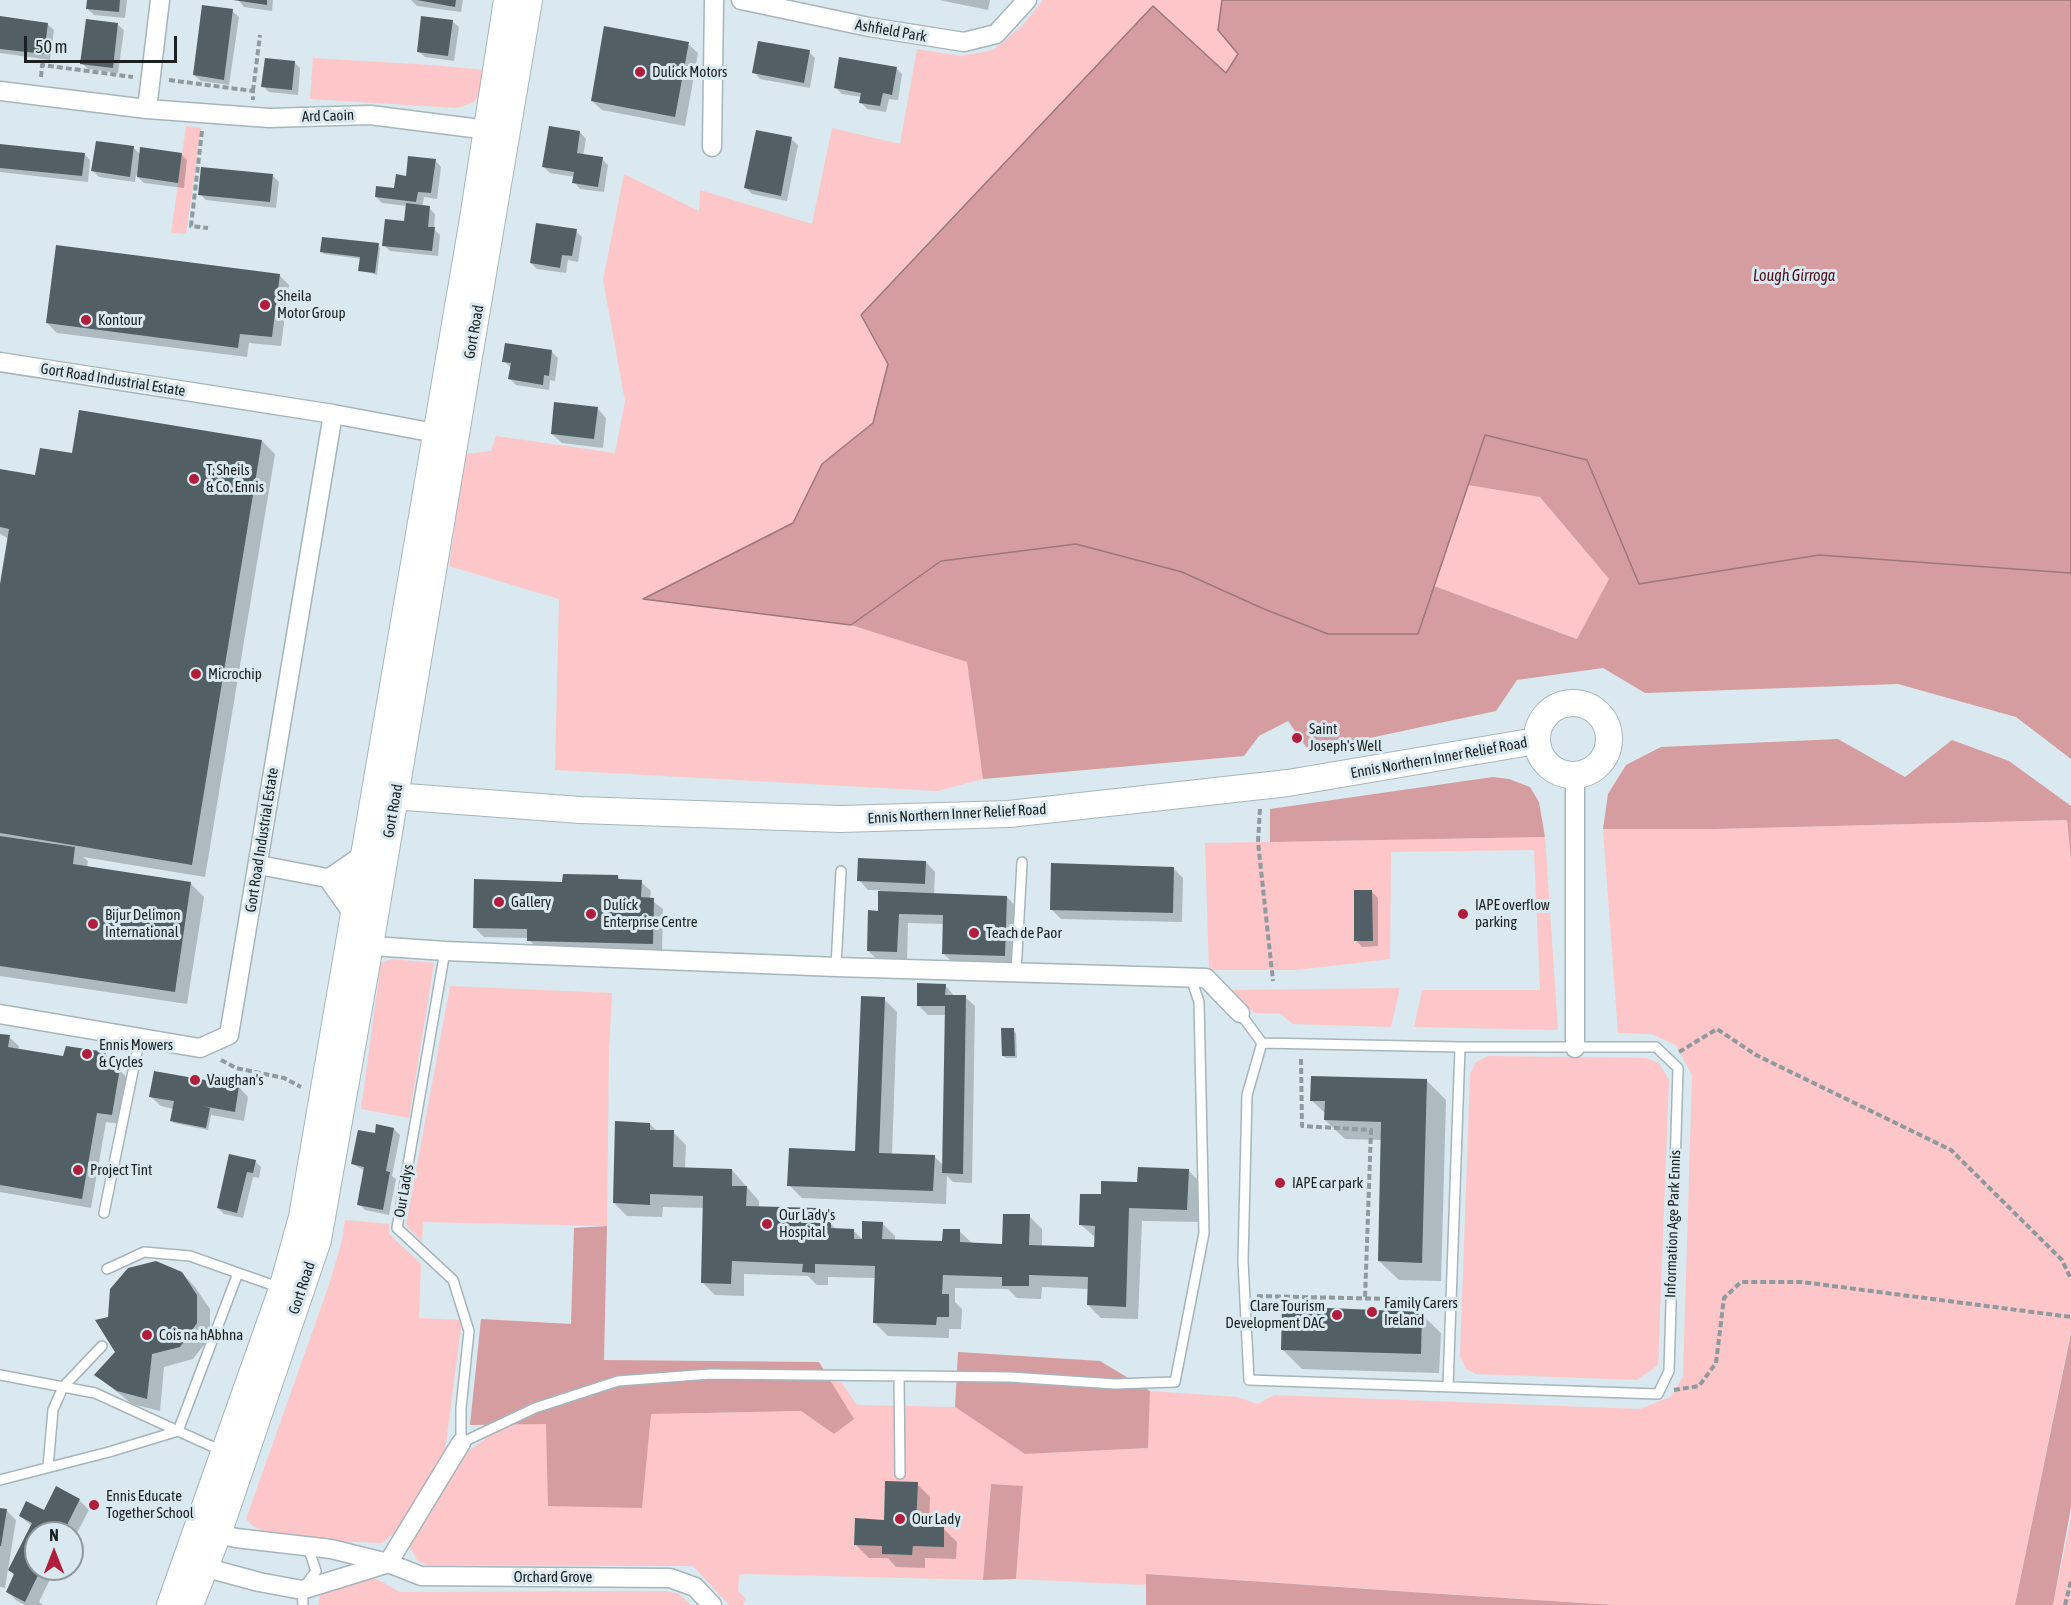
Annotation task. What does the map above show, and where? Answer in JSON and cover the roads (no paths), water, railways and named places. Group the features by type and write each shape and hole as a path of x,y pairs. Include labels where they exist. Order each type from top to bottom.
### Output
{"main road":[{"name":"Gort Road","path":"497,131 507,0"},
{"name":"Gort Road","path":"170,1605 195,1564 291,1292 318,1240 359,945 497,131 529,0"},
{"path":"1564,704 1585,705 1600,714 1609,736 1608,750 1598,766 1575,776 1556,771 1546,764 1539,753 1536,741 1537,729 1543,718 1552,709 1564,704"},
{"name":"Ennis Northern Inner Relief Road","path":"384,796 580,810 841,819 1008,814 1264,786 1536,741"},
{"name":"Gort Road","path":"291,1292 322,1104 359,945 353,914 369,886 363,855 384,796"},
{"name":"Gort Road","path":"190,1605 195,1564"}],"street":[{"path":"147,109 160,0"},
{"path":"711,147 714,0"},
{"name":"Ashfield Park","path":"741,0 869,27 964,42 996,34 1027,0"},
{"name":"Ard Caoin","path":"0,91 147,109 252,117 370,115 497,131"},
{"name":"Gort Road Industrial Estate","path":"0,362 333,414 446,435"},
{"name":"Gort Road Industrial Estate","path":"140,1037 200,1048 229,1035 333,414"},
{"path":"1575,776 1575,1048"},
{"path":"328,879 363,855"},
{"path":"259,865 369,886"},
{"path":"328,879 353,914"},
{"path":"359,945 445,951 836,967 1206,978 1240,1013"},
{"path":"0,1014 140,1037"},
{"path":"195,1564 302,1597 388,1563 461,1443"},
{"name":"Orchard Grove","path":"208,1531 308,1546 388,1563 421,1576 670,1578 695,1587 712,1605"}],"lane":[{"path":"1016,974 1022,862"},
{"path":"836,967 841,871"},
{"name":"Our Ladys","path":"445,951 397,1228 453,1280 469,1331 461,1408 461,1443"},
{"path":"461,1443 535,1408 618,1381 710,1374 1010,1377 1115,1384 1175,1382 1204,1233 1199,1002 1191,978"},
{"path":"1240,1013 1262,1043"},
{"path":"104,1213 140,1037"},
{"path":"1262,1043 1575,1048"},
{"path":"1262,1043 1247,1095 1243,1261 1249,1380 1448,1386 1460,1047"},
{"name":"Information Age Park Ennis","path":"1448,1386 1658,1394 1669,1371 1678,1068 1656,1047 1575,1048"},
{"path":"107,1269 144,1252 190,1256 291,1292"},
{"path":"178,1431 238,1273"},
{"path":"48,1467 53,1410 63,1387 102,1346"},
{"path":"0,1375 95,1393 234,1456"},
{"path":"899,1376 900,1474"},
{"path":"0,1480 109,1452 178,1431"},
{"path":"302,1597 316,1571 308,1546"}],"water":[{"name":"Lough Girroga","path":"1222,0 2071,0 2071,573 1819,555 1639,584 1587,460 1485,435 1418,634 1328,634 1264,609 1182,572 1076,544 941,561 851,625 643,599 793,523 822,464 873,423 888,364 861,315 1153,6 1226,73 1238,54 1218,30"}],"place":[{"name":"Dulick Motors","path":"640,72"},
{"name":"Sheila Motor Group","path":"265,305"},
{"name":"Kontour","path":"86,320"},
{"name":"T. Sheils & Co. Ennis","path":"194,479"},
{"name":"Microchip","path":"196,674"},
{"name":"Saint Joseph's Well","path":"1297,738"},
{"name":"Gallery","path":"499,902"},
{"name":"Dulick Enterprise Centre","path":"591,914"},
{"name":"IAPE overflow parking","path":"1463,914"},
{"name":"Bijur Delimon International","path":"93,924"},
{"name":"Teach de Paor","path":"974,933"},
{"name":"Ennis Mowers & Cycles","path":"87,1054"},
{"name":"Vaughan's","path":"195,1080"},
{"name":"Project Tint","path":"78,1170"},
{"name":"IAPE car park","path":"1280,1183"},
{"name":"Our Lady's Hospital","path":"767,1224"},
{"name":"Family Carers Ireland","path":"1372,1312"},
{"name":"Clare Tourism Development DAC","path":"1337,1315"},
{"name":"Cois na hAbhna","path":"147,1335"},
{"name":"Ennis Educate Together School","path":"94,1505"},
{"name":"Our Lady","path":"900,1519"}]}
